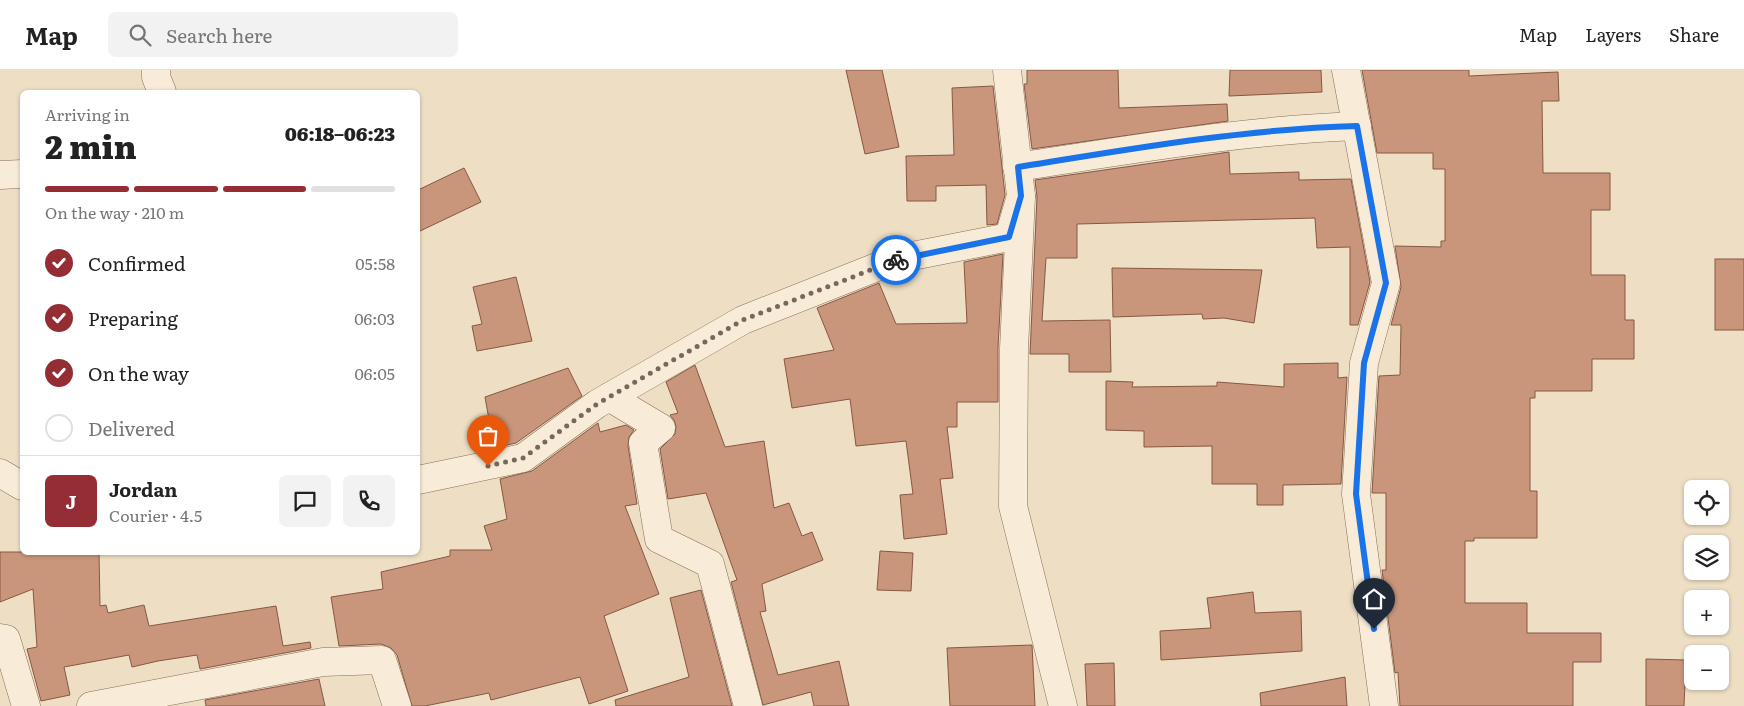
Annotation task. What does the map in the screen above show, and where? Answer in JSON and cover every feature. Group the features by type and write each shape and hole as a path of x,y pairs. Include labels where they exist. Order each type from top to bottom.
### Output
{"street":[{"path":"156,70 156,77 161,90"},
{"path":"1007,70 1021,196 1014,349 1013,506 1063,706"},
{"path":"1346,70 1386,283 1364,363 1356,494 1384,706"},
{"path":"1018,167 1166,144 1302,128 1357,126"},
{"path":"0,175 20,174"},
{"path":"420,480 523,458 609,397 743,320 897,259 1009,237 1021,196"},
{"path":"609,397 661,428 643,443 659,539 710,564 748,706"},
{"path":"0,473 20,485"},
{"path":"0,638 6,639 26,706"},
{"path":"91,706 323,662 382,660 397,706"}],"building":[{"path":"846,70 882,70 899,147 865,154"},
{"path":"1027,70 1118,70 1119,108 1227,104 1228,121 1032,149 1024,84 1027,84"},
{"path":"1230,70 1321,70 1322,92 1229,96"},
{"path":"1362,70 1469,70 1469,76 1558,72 1559,101 1542,101 1543,173 1610,173 1610,210 1591,210 1591,275 1625,275 1625,320 1634,320 1634,359 1592,359 1592,391 1535,391 1535,398 1530,398 1530,491 1537,491 1537,538 1474,538 1474,541 1465,541 1465,603 1527,603 1527,633 1601,633 1601,662 1573,662 1573,706 1400,706 1398,672 1395,673 1382,570 1386,570 1386,493 1372,493 1379,376 1400,375 1401,325 1391,325 1401,287 1395,246 1441,247 1441,241 1445,241 1445,169 1433,169 1433,153 1377,153"},
{"path":"993,86 1005,195 997,224 987,225 986,185 936,186 936,201 907,201 906,156 954,155 952,88"},
{"path":"1229,152 1230,174 1299,172 1299,180 1351,179 1370,282 1358,325 1350,325 1350,247 1317,248 1315,218 1077,224 1077,258 1046,258 1042,321 1110,320 1111,372 1069,372 1069,354 1030,354 1037,197 1035,180"},
{"path":"464,168 481,202 420,231 420,189"},
{"path":"1003,254 998,348 998,402 957,402 957,427 947,427 953,478 940,479 947,534 904,539 900,495 913,494 906,441 856,446 850,399 792,408 784,359 834,350 817,308 879,283 896,324 967,323 964,262"},
{"path":"1715,259 1744,259 1744,330 1715,330"},
{"path":"1112,268 1262,270 1254,323 1224,318 1203,319 1202,314 1113,317"},
{"path":"516,277 532,341 477,351 472,326 482,324 473,287"},
{"path":"1338,363 1338,378 1347,377 1341,484 1283,485 1283,505 1257,505 1257,484 1212,484 1212,446 1144,447 1144,431 1106,430 1106,381 1133,382 1132,387 1217,386 1217,382 1284,387 1284,364"},
{"path":"695,365 725,447 764,441 774,508 789,503 802,536 812,532 823,560 762,584 766,611 760,612 778,675 839,661 849,706 814,706 811,692 763,705 731,582 737,580 706,493 668,499 660,449 675,434 676,426 670,415 678,413 666,382"},
{"path":"568,368 582,396 516,443 494,448 485,397"},
{"path":"598,423 600,432 626,425 634,430 629,437 628,446 637,504 625,506 659,594 604,616 628,691 589,704 580,677 491,700 489,693 425,706 412,706 397,655 391,648 381,644 339,646 331,597 383,589 381,572 450,556 450,550 492,550 484,526 507,519 500,479 532,471"},
{"path":"880,551 913,553 911,591 877,590"},
{"path":"0,552 20,552 20,555 99,555 100,606 106,605 108,613 144,605 149,626 276,606 283,646 310,642 311,648 200,669 197,655 132,667 129,655 64,667 70,695 41,701 27,649 37,647 33,589 0,602"},
{"path":"701,590 732,706 616,706 615,700 689,677 670,598"},
{"path":"1253,592 1255,613 1301,611 1302,651 1161,660 1160,631 1211,628 1207,598"},
{"path":"1032,645 1035,706 950,706 947,648"},
{"path":"1646,659 1684,660 1684,706 1646,706"},
{"path":"1114,663 1115,706 1087,706 1085,664"},
{"path":"1345,677 1347,706 1261,706 1260,693"},
{"path":"319,679 325,706 206,706 205,700"}],"way so far":[{"path":"488,466 523,458 597,404 743,320 896,260"}],"route":[{"path":"896,260 1009,237 1021,196 1018,167 1166,144 1302,128 1357,126 1386,283 1364,363 1356,494 1374,629"}]}
